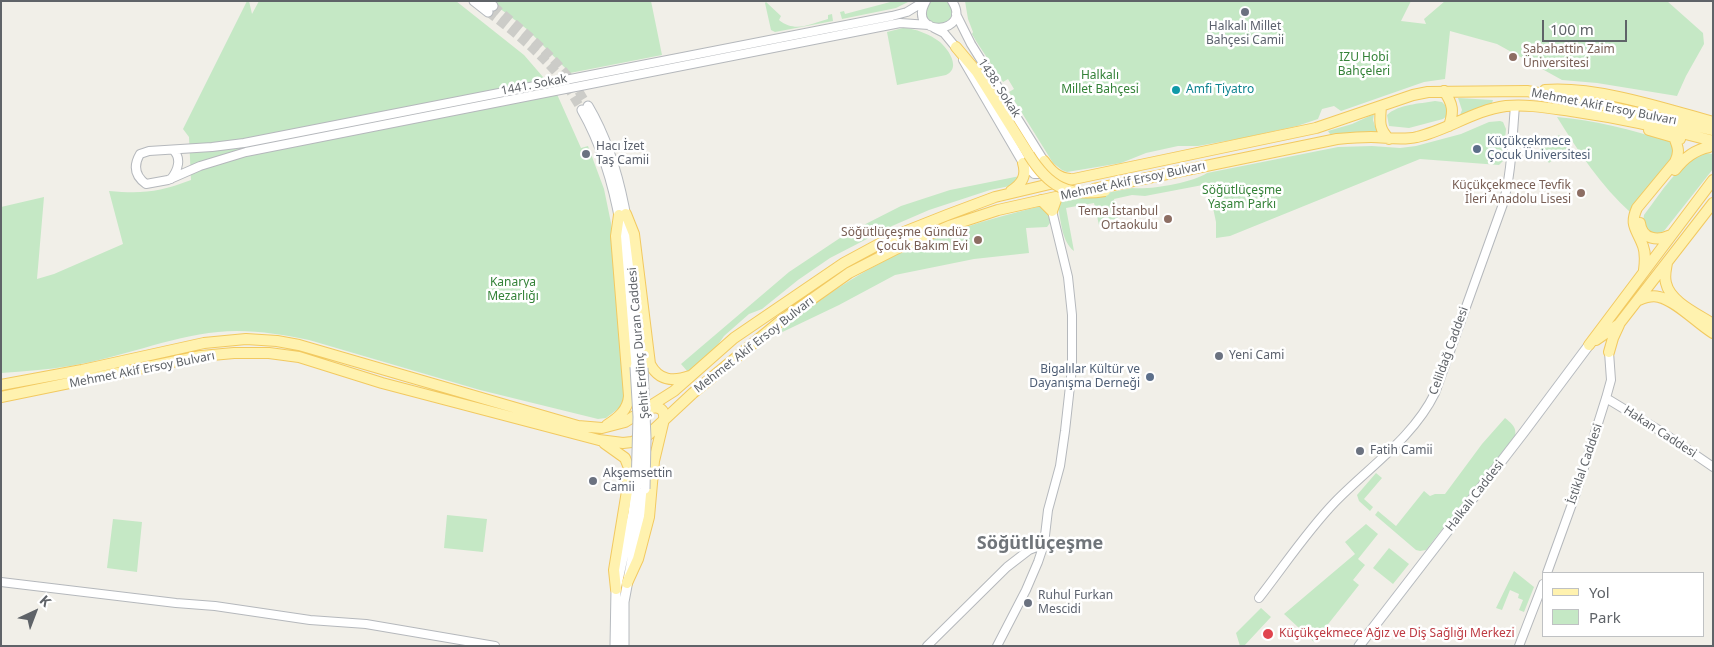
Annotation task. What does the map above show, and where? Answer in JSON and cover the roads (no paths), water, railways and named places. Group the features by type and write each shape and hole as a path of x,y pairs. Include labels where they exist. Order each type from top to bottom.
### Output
{"main road":[{"path":"474,1 489,7"},
{"path":"956,47 981,78 1026,159 1059,187 1082,194 1105,191 1186,176 1227,161"},
{"path":"1527,91 1558,89 1600,94 1713,122"},
{"path":"1444,91 1452,102 1452,116 1449,126"},
{"name":"Mehmet Akif Ersoy Bulvarı","path":"1,385 82,370 204,343 246,339 277,341 299,345 578,426 602,428 617,421 625,422 651,408 693,375 734,338 844,263 894,236 947,214 1004,195 1316,128 1413,95 1444,91 1527,91 1594,102 1713,130"},
{"path":"1381,106 1380,122 1382,132 1390,139"},
{"name":"Mehmet Akif Ersoy Bulvarı","path":"1,398 201,356 234,353 269,353 299,357 382,383 599,440 623,443 632,442 648,435 693,393 778,324 850,273 898,248 949,226 998,210 1057,196 1337,139 1356,137 1415,138 1437,132 1488,109 1515,106 1536,106 1663,127 1712,145"},
{"name":"Şehit Erdinç Duran Caddesi","path":"585,108 605,138 623,215 639,367 638,417 641,488 624,602 624,646"},
{"path":"1693,117 1713,116"},
{"path":"1627,120 1651,131 1712,145"},
{"path":"1644,272 1646,257 1643,246 1634,229 1634,215 1637,208 1675,162 1678,155 1678,146 1674,137"},
{"path":"1671,235 1662,239 1653,239 1645,235 1640,229 1639,220 1642,211 1688,156 1698,149 1712,145"},
{"path":"1004,195 1022,182 1026,159"},
{"path":"1044,161 1059,176 1074,179"},
{"name":"Halkalı Caddesi","path":"1359,646 1592,343 1713,180"},
{"path":"1040,200 1052,211 1057,196"},
{"name":"Halkalı Caddesi","path":"1592,343 1608,343 1619,324 1713,203"},
{"path":"623,215 634,234 650,364 658,374 668,380 681,379 693,375"},
{"path":"616,589 614,570 630,473 628,454 619,438 617,421 627,405 629,396 616,236 623,215"},
{"path":"1667,261 1665,281 1668,290 1675,298 1713,324"},
{"path":"1639,300 1649,296 1660,297 1675,305 1713,333"},
{"path":"1608,343 1615,310"},
{"path":"1608,343 1613,338 1619,324"},
{"path":"627,583 638,559 649,517 654,461 665,413 657,407 651,408"},
{"path":"599,440 620,453 628,464"},
{"name":"Şehit Erdinç Duran Caddesi","path":"615,646 616,589 633,513 641,488"}],"street":[{"path":"925,1 922,11 923,16 932,27 944,33 956,47"},
{"name":"1441. Sokak","path":"925,1 907,12 892,16 244,143 162,150 140,154 135,170 139,178 146,184 171,179 208,163 246,152 900,23 932,27"},
{"path":"932,27 940,29 950,24 955,6"},
{"name":"1438. Sokak","path":"955,6 971,44 1044,161"},
{"path":"765,40 767,50"},
{"name":"Celildağ Caddesi","path":"1259,598 1326,512 1375,465 1427,408 1503,204 1510,168 1515,106"},
{"path":"171,179 178,164 178,156 173,150"},
{"path":"1026,159 1031,172 1037,175 1044,169 1044,161"},
{"path":"997,646 1026,590 1044,544 1048,510 1060,466 1072,368 1070,302 1068,277 1052,211"},
{"name":"İstiklal Caddesi","path":"1547,572 1576,493 1611,380 1608,343"},
{"name":"Hakan Caddesi","path":"1606,398 1662,432 1713,467"},
{"path":"927,646 1007,567 1029,550 1044,544"},
{"path":"1,582 215,606 310,620 366,624 495,646"},
{"path":"1520,646 1542,587"}],"tunnel":[{"path":"493,6 544,50 573,83 588,106"},
{"path":"488,12 548,63 565,83 582,110"}],"place":[{"name":"Halkalı Millet Bahçesi Camii","path":"1245,12"},
{"name":"Sabahattin Zaim Üniversitesi","path":"1513,57"},
{"name":"Amfi Tiyatro","path":"1176,90"},
{"name":"Küçükçekmece Çocuk Üniversitesi","path":"1477,149"},
{"name":"Hacı İzet Taş Camii","path":"586,154"},
{"name":"Küçükçekmece Tevfik İleri Anadolu Lisesi","path":"1581,193"},
{"name":"Tema İstanbul Ortaokulu","path":"1168,219"},
{"name":"Söğütlüçeşme Gündüz Çocuk Bakım Evi","path":"978,240"},
{"name":"Yeni Cami","path":"1219,356"},
{"name":"Bigalılar Kültür ve Dayanışma Derneği","path":"1150,377"},
{"name":"Fatih Camii","path":"1360,451"},
{"name":"Akşemsettin Camii","path":"593,481"},
{"name":"Ruhul Furkan Mescidi","path":"1028,603"},
{"name":"Küçükçekmece Ağız ve Diş Sağlığı Merkezi","path":"1268,634"}],"district":[{"name":"Söğütlüçeşme","path":"1040,544"}],"park label":[{"name":"IZU Hobi Bahçeleri","path":"1364,65"},
{"name":"Halkalı Millet Bahçesi","path":"1100,83"},
{"name":"Söğütlüçeşme Yaşam Parkı","path":"1242,198"},
{"name":"Kanarya Mezarlığı","path":"513,290"}]}
